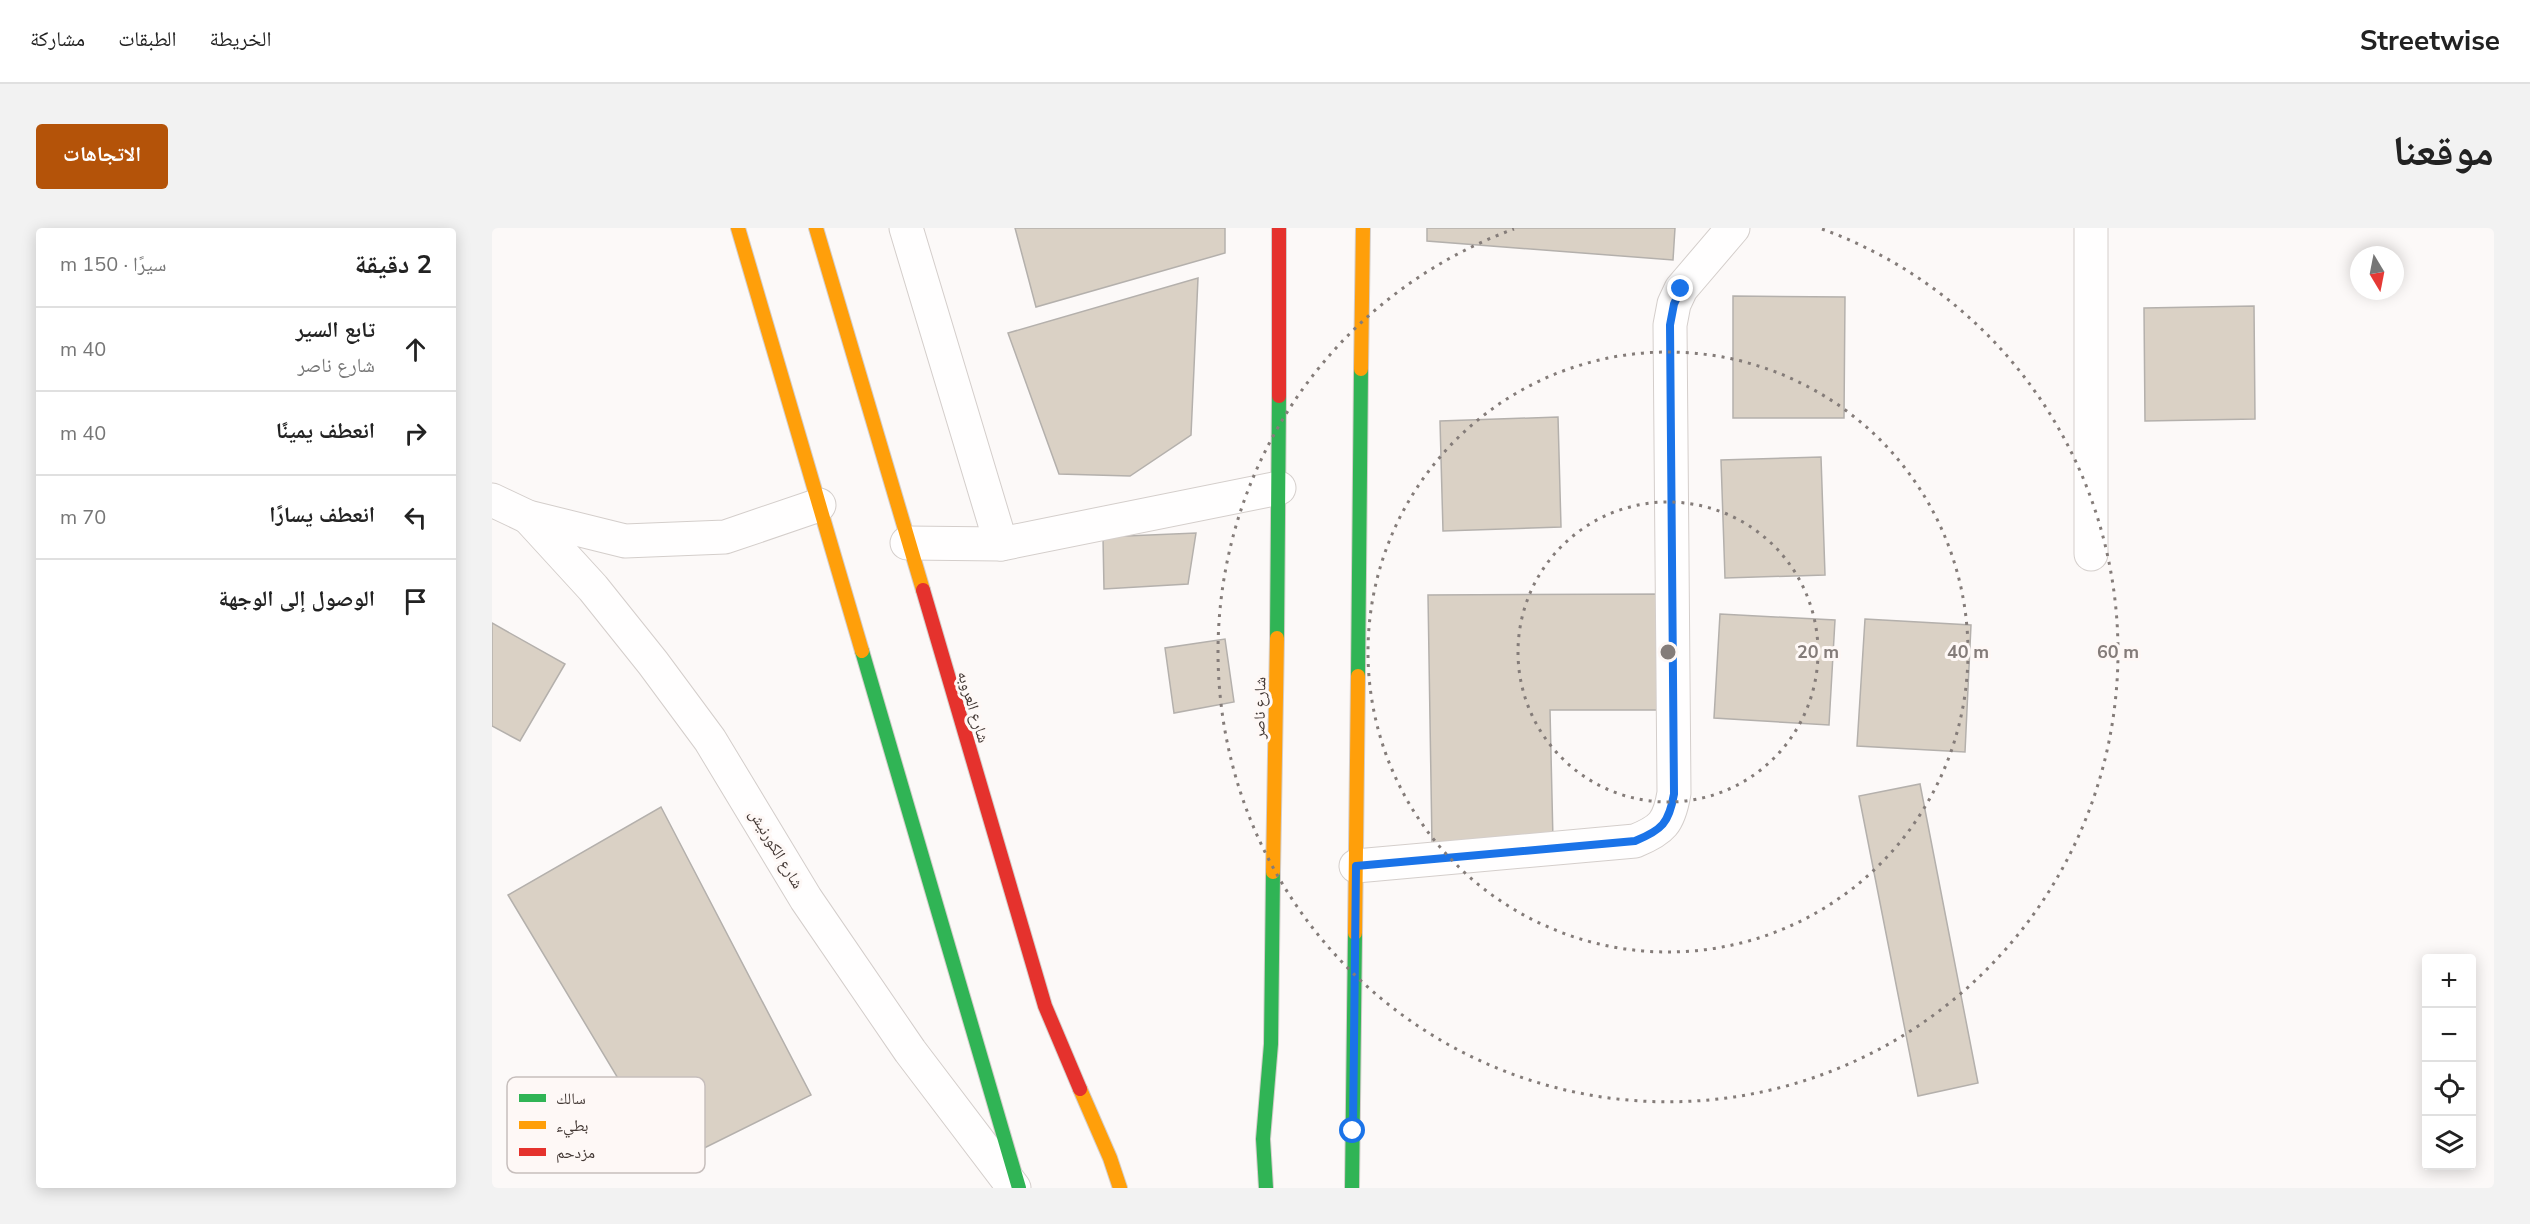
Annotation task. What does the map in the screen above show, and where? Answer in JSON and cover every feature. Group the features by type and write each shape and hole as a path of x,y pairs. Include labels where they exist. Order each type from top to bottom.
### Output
{"main road":[{"path":"738,228 1019,1188"},
{"name":"شارع العروبه","path":"816,228 1045,1006 1110,1158 1120,1188"},
{"name":"شارع ناصر","path":"1266,1188 1263,1138 1271,1044 1280,488 1279,228"},
{"path":"1352,1188 1364,228"}],"street":[{"path":"906,228 1001,544"},
{"path":"1356,866 1635,841 1663,826 1671,813 1674,794 1670,325 1674,304 1681,289 1733,228"},
{"path":"2091,228 2091,554"},
{"path":"908,543 1001,544 1280,488"},
{"name":"شارع الكورنيش","path":"492,500 528,517 625,540 724,537 819,505"},
{"name":"شارع الكورنيش","path":"528,517 593,588 710,740 812,908 910,1052 1014,1188"}],"building":[{"path":"1015,228 1225,228 1225,253 1036,307"},
{"path":"1427,228 1675,228 1673,260 1427,241"},
{"path":"1198,278 1191,435 1130,476 1059,474 1008,333"},
{"path":"1733,296 1845,297 1844,418 1733,418"},
{"path":"2254,306 2255,419 2145,421 2144,308"},
{"path":"1558,417 1561,527 1443,531 1440,421"},
{"path":"1821,457 1825,575 1725,578 1721,460"},
{"path":"1196,533 1188,584 1104,589 1103,537"},
{"path":"1671,594 1669,710 1550,710 1553,841 1432,844 1428,595"},
{"path":"1720,614 1835,620 1829,725 1714,718"},
{"path":"1865,619 1971,625 1965,752 1857,746"},
{"path":"492,623 565,664 520,741 492,726"},
{"path":"1225,639 1234,702 1174,713 1165,648"},
{"path":"1920,784 1978,1083 1918,1096 1859,796"},
{"path":"661,807 811,1095 705,1148 705,1077 617,1077 508,895"}],"traffic: fast":[{"path":"1358,676 1361,369"},
{"path":"1277,638 1279,396"},
{"path":"862,651 1019,1188"},
{"path":"1266,1188 1263,1139 1271,1044 1273,872"},
{"path":"1352,1188 1355,933"}],"traffic: slow":[{"path":"738,228 862,651"},
{"path":"816,228 923,590"},
{"path":"1361,369 1363,228"},
{"path":"1273,872 1277,638"},
{"path":"1355,933 1358,676"},
{"path":"1080,1089 1110,1158 1120,1188"}],"traffic: jam":[{"path":"1279,228 1279,396"},
{"path":"923,590 1045,1006 1080,1089"}],"route":[{"path":"1353,1131 1356,866 1635,841 1663,826 1671,813 1674,794 1670,325 1674,304 1681,289"}]}
